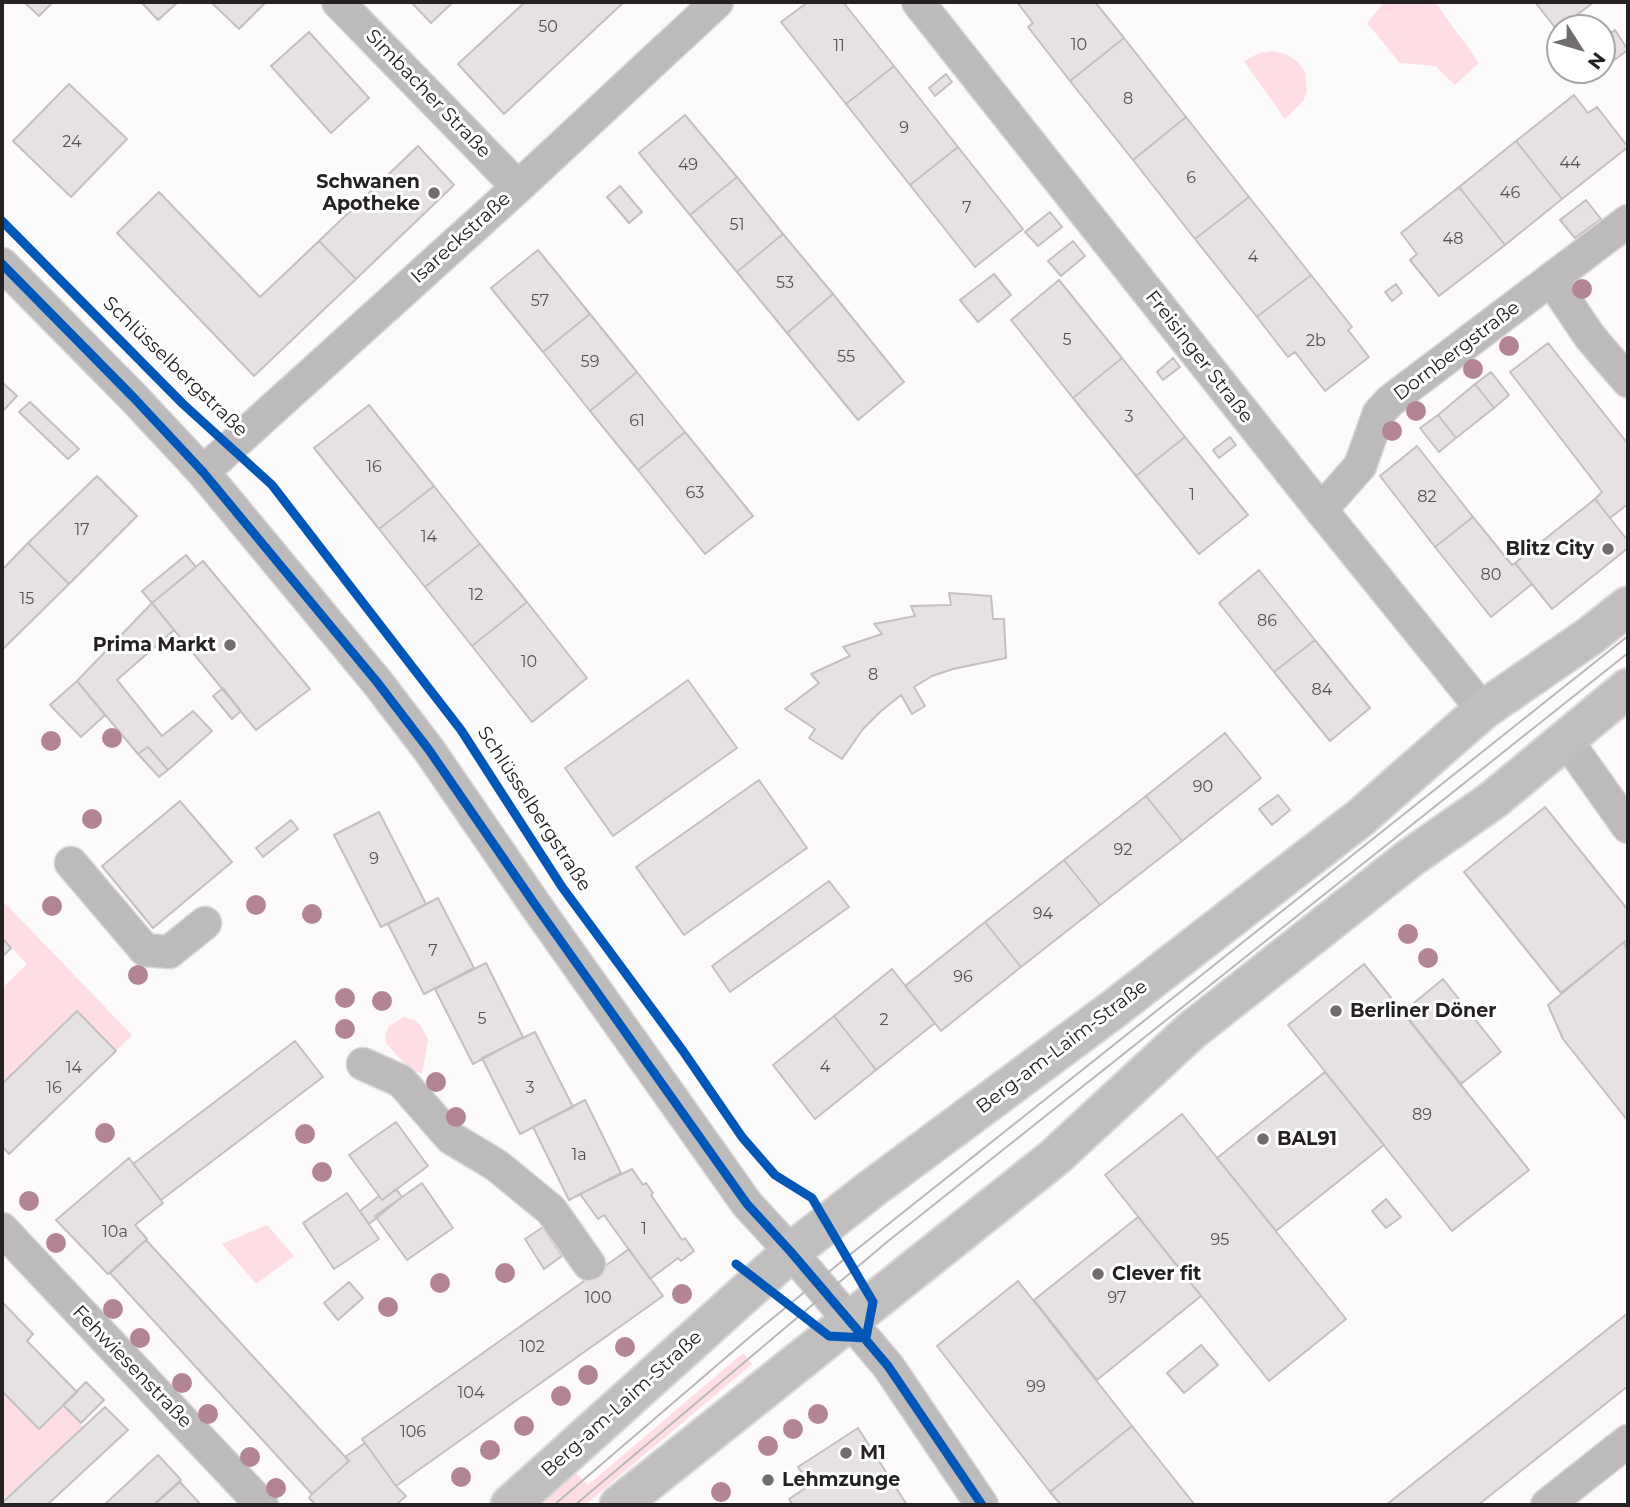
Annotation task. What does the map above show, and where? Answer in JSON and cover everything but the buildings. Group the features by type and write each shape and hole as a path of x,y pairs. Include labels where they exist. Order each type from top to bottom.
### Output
{"main road":[{"name":"Berg-am-Laim-Straße","path":"510,1505 791,1252 1115,1008 1360,818 1483,710 1590,636 1628,606"},
{"path":"620,1505 1055,1157 1191,1031 1410,858 1493,800 1628,688"}],"street":[{"name":"Simbacher Straße","path":"338,2 518,187"},
{"name":"Isareckstraße","path":"203,472 518,187 717,2"},
{"name":"Freisinger Straße","path":"918,2 1483,710"},
{"name":"Dornbergstraße","path":"1321,510 1360,466 1379,413 1390,401 1628,221"},
{"path":"2,264 203,472 377,682 422,741 747,1204 888,1366 982,1505"},
{"path":"1551,279 1590,337 1628,381"},
{"path":"1567,741 1628,827"},
{"path":"71,863 145,950 169,952 205,923"},
{"path":"363,1063 401,1081 451,1138 496,1165 551,1210 589,1264"},
{"name":"Fehwiesenstraße","path":"2,1229 262,1505"},
{"path":"1547,1505 1628,1441"}],"shaded area":[{"path":"1384,2 1435,2 1479,63 1455,85 1435,66 1400,63 1367,23"},
{"path":"1273,51 1297,61 1305,72 1307,92 1303,101 1285,119 1244,61 1259,53"},
{"path":"2,900 132,1035 116,1051 77,1011 2,1084 2,988 27,964 2,938"},
{"path":"404,1017 420,1024 428,1040 422,1074 404,1063 386,1043 385,1036 389,1026"},
{"path":"267,1225 294,1256 256,1284 222,1244"},
{"path":"743,1353 752,1364 585,1505 534,1505 574,1471 588,1485"},
{"path":"2,1391 39,1429 63,1405 84,1427 2,1503"}],"tram line":[{"path":"554,1505 847,1257 1628,636"},
{"path":"575,1505 887,1242 1628,653"}],"cycle path":[{"name":"Schlüsselbergstraße","path":"2,221 183,404 272,485 461,730 562,887 683,1051 742,1137 775,1175 812,1198 873,1302 866,1338"},
{"path":"2,264 203,472 377,682 429,750 747,1204 888,1366 982,1505"},
{"path":"736,1264 829,1336 866,1338"}],"place":[{"name":"Schwanen Apotheke","path":"434,193"},
{"name":"Blitz City","path":"1608,549"},
{"name":"Prima Markt","path":"230,645"},
{"name":"Berliner Döner","path":"1336,1011"},
{"name":"BAL91","path":"1263,1139"},
{"name":"Clever fit","path":"1098,1274"},
{"name":"M1","path":"846,1453"},
{"name":"Lehmzunge","path":"768,1480"}]}
